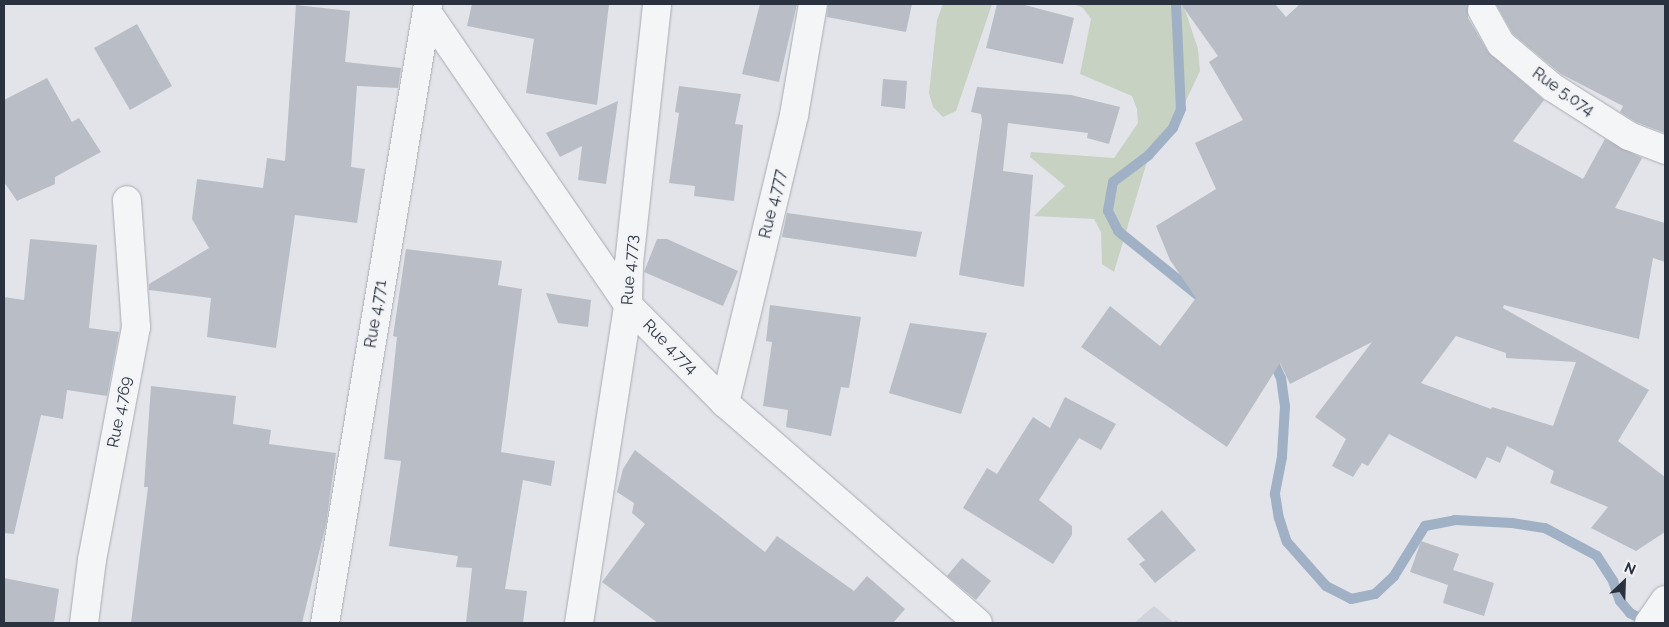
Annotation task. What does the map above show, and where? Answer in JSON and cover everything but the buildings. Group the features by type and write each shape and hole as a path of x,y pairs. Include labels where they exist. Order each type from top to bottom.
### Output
{"street":[{"name":"Rue 4.773","path":"585,620 628,305 629,263 657,4"},
{"name":"Rue 4.777","path":"725,403 794,115 813,4"},
{"name":"Rue 4.774","path":"427,8 628,305 725,403 978,623"},
{"name":"Rue 4.771","path":"325,623 427,8"},
{"name":"Rue 5.074","path":"1482,10 1501,44 1552,87 1629,136 1665,150"},
{"name":"Rue 4.769","path":"84,623 92,560 136,327 127,200"},
{"path":"1649,623 1665,600"}],"shaded area":[{"path":"1154,606 1173,622 1176,620 1180,623 1134,623"}],"green space":[{"path":"943,4 992,4 956,111 943,117 933,107 929,93 937,20"},
{"path":"1073,4 1183,4 1198,49 1200,71 1173,128 1149,155 1114,272 1102,264 1101,232 1094,219 1034,216 1065,186 1030,157 1031,152 1114,158 1138,123 1137,109 1132,96 1080,74 1091,19 1083,8"}],"waterway":[{"path":"1176,4 1181,109 1173,128 1149,155 1113,182 1108,211 1118,231 1201,298"},
{"path":"1271,356 1281,378 1285,406 1282,457 1275,494 1279,518 1287,542 1326,586 1351,599 1375,594 1394,576 1425,526 1455,520 1512,523 1545,528 1597,556 1613,581 1620,601 1630,613 1649,623"}]}
